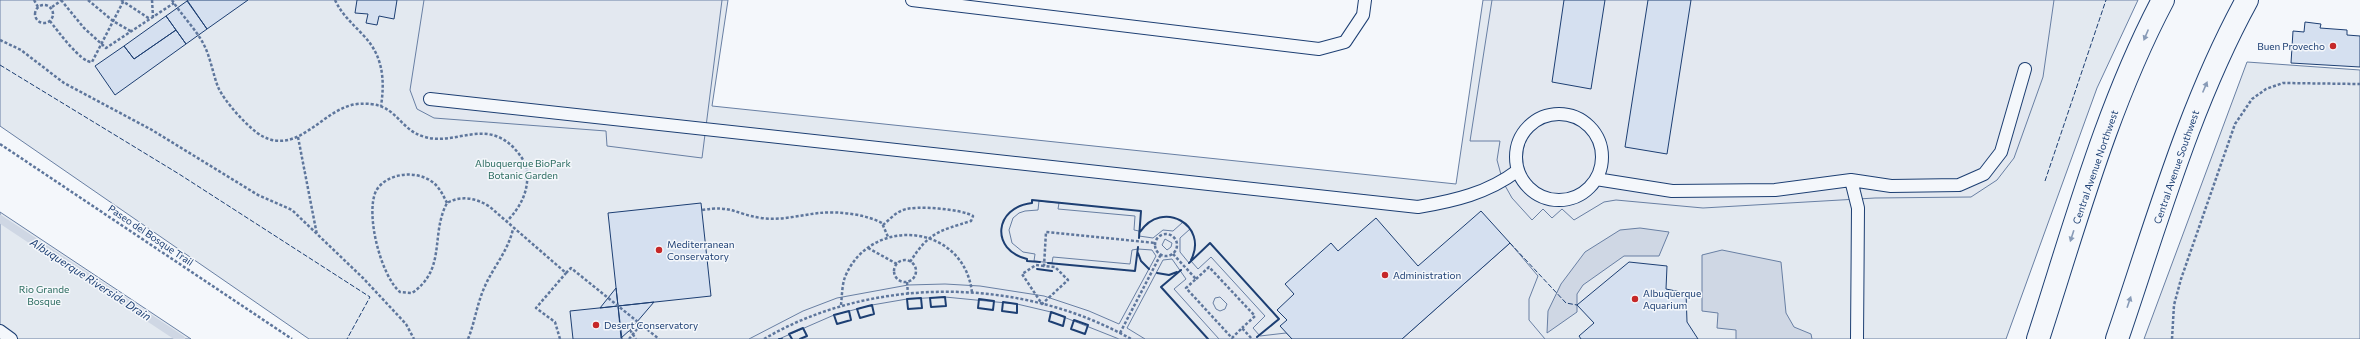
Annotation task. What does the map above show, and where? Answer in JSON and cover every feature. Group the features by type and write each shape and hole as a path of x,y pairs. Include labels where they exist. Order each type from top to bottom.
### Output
{"main road":[{"name":"Central Avenue Northwest","path":"2038,339 2109,121 2150,24 2163,0"},
{"name":"Central Avenue Southwest","path":"2117,339 2190,123 2224,42 2247,0"}],"lane":[{"path":"912,0 1319,49 1345,42 1363,15 1365,0"},
{"path":"1596,179 1672,191 1775,190 1851,180 1891,186 1959,184 1984,174 2001,152 2025,69"},
{"path":"430,99 1418,208 1459,200 1503,182 1517,171"},
{"path":"1552,114 1576,117 1588,124 1597,136 1602,155 1600,170 1596,179 1586,190 1570,198 1554,200 1531,191 1517,171 1516,147 1522,133 1532,122 1552,114"},
{"path":"1851,180 1858,208 1857,339"},
{"path":"0,332 11,339"}],"path":[{"path":"34,0 38,7"},
{"path":"52,7 62,0 84,28 101,44 109,48 174,3"},
{"path":"88,0 113,21 132,32"},
{"path":"152,0 153,17"},
{"path":"172,0 204,46 219,88 237,112 262,136 281,141 298,137 340,109 355,104 371,103 381,106 423,137 437,140 481,133 496,137 511,144 520,154 526,167 528,180 522,203 506,222"},
{"path":"335,0 344,14 366,37 375,51 384,79 381,106"},
{"path":"50,21 74,50 89,62 93,60 122,1 150,19"},
{"path":"46,4 52,7 54,16 50,21 41,23 36,18 35,13 38,7 46,4"},
{"path":"0,40 21,50 64,83 152,130 258,195 292,210 374,289 406,324 414,339"},
{"path":"2172,339 2174,305 2181,279 2235,124 2252,99 2266,89 2283,83 2360,84"},
{"path":"298,137 318,235"},
{"name":"Paseo del Bosque Trail","path":"0,144 292,339"},
{"path":"447,203 439,189 431,181 417,175 405,174 393,178 381,184 376,192 373,216 380,255 390,280 400,292 412,293 421,287 428,278 437,256 439,221 447,203 458,198 475,199 490,207 513,229 566,273"},
{"path":"702,210 725,208 761,218 777,219 820,213 833,213 871,218 883,226 888,237"},
{"path":"883,226 893,216 910,208 938,210 974,216 971,221 943,230 930,238 910,262"},
{"path":"468,339 473,328 484,287 504,254 513,229"},
{"path":"1044,266 1046,232 1155,243"},
{"path":"841,305 845,278 855,260 868,248 888,237 909,234 930,238 948,248 962,263 970,282 972,293"},
{"path":"1162,234 1172,235 1178,244 1173,254 1166,256 1161,254 1156,248 1155,243 1162,234"},
{"path":"868,248 897,264"},
{"path":"1120,332 1161,254"},
{"path":"1173,254 1196,279"},
{"path":"904,261 910,262 915,267 916,274 907,282 902,281 897,277 895,270 897,264 904,261"},
{"path":"1036,265 1055,267 1068,280 1042,304 1022,274 1036,265"},
{"path":"1209,267 1255,316 1242,328 1232,338 1186,288 1209,267"},
{"path":"560,339 555,322 536,308 571,268 659,339"},
{"path":"907,282 908,294"},
{"path":"764,339 809,315 841,305 908,294 972,293 1042,304 1083,316 1120,332 1131,339"},
{"path":"629,339 641,324"},
{"path":"1242,328 1252,339"},
{"path":"630,330 636,339"}],"green space":[{"name":"Albuquerque BioPark Botanic Garden","path":"0,0 728,0 712,106 1456,184 1483,0 2138,0 2097,88 2006,339 309,339 0,126"},
{"path":"2247,62 2360,70 2360,339 2144,339"},
{"name":"Rio Grande Bosque","path":"0,212 191,339 0,339"}],"shaded area":[{"path":"424,0 722,0 702,158 607,146 606,131 434,118 417,109 410,90"},
{"path":"1492,0 2054,0 2043,77 2014,158 1997,180 1971,197 1875,198 1703,208 1616,200 1604,202 1574,220 1562,209 1552,218 1543,209 1532,220 1512,198 1503,182 1497,160 1500,141 1470,141"},
{"path":"1039,201 1059,203 1058,209 1135,216 1134,230 1139,231 1139,236 1153,238 1163,230 1173,231 1183,222 1190,229 1180,238 1180,252 1189,263 1191,261 1198,269 1211,257 1265,316 1253,328 1260,336 1286,333 1292,339 1219,339 1174,289 1186,279 1172,259 1163,260 1127,328 1145,339 1119,339 1051,312 1017,304 945,297 907,299 872,305 834,315 779,339 749,339 803,311 837,298 908,285 945,284 980,286 1044,296 1089,311 1119,324 1156,256 1152,250 1132,250 1130,264 1053,257 1052,263 1034,261 1035,254 1023,252 1012,243 1009,230 1013,218 1019,213 1038,210","holes":["1165,239 1172,243 1171,247 1167,250 1162,245","1220,297 1227,304 1225,309 1220,311 1216,309 1213,303 1215,298"]},
{"path":"1640,228 1669,232 1659,256 1624,256 1583,285 1577,294 1577,312 1547,333 1548,311 1561,284 1585,252 1620,230"},
{"path":"1510,243 1538,276 1529,299 1529,320 1545,339 1402,339"},
{"path":"1722,250 1781,262 1786,313 1794,327 1811,334 1812,339 1736,339 1736,330 1717,328 1718,313 1702,311 1702,255"}],"building":[{"path":"187,0 248,0 207,29"},
{"path":"357,0 397,0 394,19 379,16 377,25 366,23 368,14 355,13"},
{"path":"1564,0 1605,0 1591,89 1552,82"},
{"path":"1648,0 1691,0 1667,154 1625,147"},
{"path":"187,1 207,29 186,44 166,16"},
{"path":"166,16 176,30 134,59 124,46"},
{"path":"2305,22 2321,24 2320,28 2347,30 2347,35 2360,36 2360,67 2291,63 2293,31 2304,32"},
{"path":"176,30 186,44 115,95 95,66 124,46 134,59"},
{"name":"Mediterranean Conservatory","path":"701,203 711,296 618,306 608,213"},
{"name":"Administration","path":"1481,211 1510,243 1402,339 1292,339 1280,326 1287,320 1277,310 1294,294 1285,284 1331,243 1338,251 1376,218 1418,266"},
{"name":"Albuquerque Aquarium","path":"1629,262 1667,266 1666,289 1686,293 1687,322 1698,339 1581,339 1579,336 1594,323 1577,305"},
{"path":"616,288 618,306 600,308"},
{"path":"654,302 630,330 621,338 618,306"},
{"name":"Desert Conservatory","path":"618,306 622,339 573,339 570,311"}],"waterway":[{"name":"Albuquerque Riverside Drain","path":"0,219 181,339"}],"fence":[{"path":"2045,181 2106,0"},
{"path":"0,65 179,174 370,297 347,339"},
{"path":"1510,243 1566,303 1577,305"}],"wall":[{"path":"1040,262 1027,261 1027,259 1015,254 1007,247 1002,238 1001,229 1004,220 1010,212 1019,206 1032,203 1032,200 1141,211 1139,238"},
{"path":"1140,232 1149,222 1160,218 1171,217 1180,220 1189,227 1194,236 1195,247 1191,260"},
{"path":"1189,263 1210,243 1279,319 1257,337"},
{"path":"1048,263 1135,271 1138,247"},
{"path":"1138,253 1141,261 1149,269"},
{"path":"1037,269 1052,271"},
{"path":"1181,270 1161,287 1208,339"},
{"path":"1157,273 1169,275 1177,272"},
{"path":"945,297 946,306 931,307 930,298 945,297"},
{"path":"921,298 922,308 908,309 907,299 921,298"},
{"path":"979,299 994,301 993,310 978,308 979,299"},
{"path":"1003,302 1017,304 1017,313 1002,311 1003,302"},
{"path":"872,305 874,314 860,318 857,309 872,305"},
{"path":"849,311 851,320 837,324 834,315 849,311"},
{"path":"1051,312 1065,317 1063,326 1049,321 1051,312"},
{"path":"1074,320 1088,325 1085,334 1071,329 1074,320"},
{"path":"792,339 789,334 803,328 807,336 800,339"}],"place":[{"name":"Buen Provecho","path":"2333,46"},
{"name":"Mediterranean Conservatory","path":"659,250"},
{"name":"Administration","path":"1385,275"},
{"name":"Albuquerque Aquarium","path":"1635,299"},
{"name":"Desert Conservatory","path":"596,325"}]}
